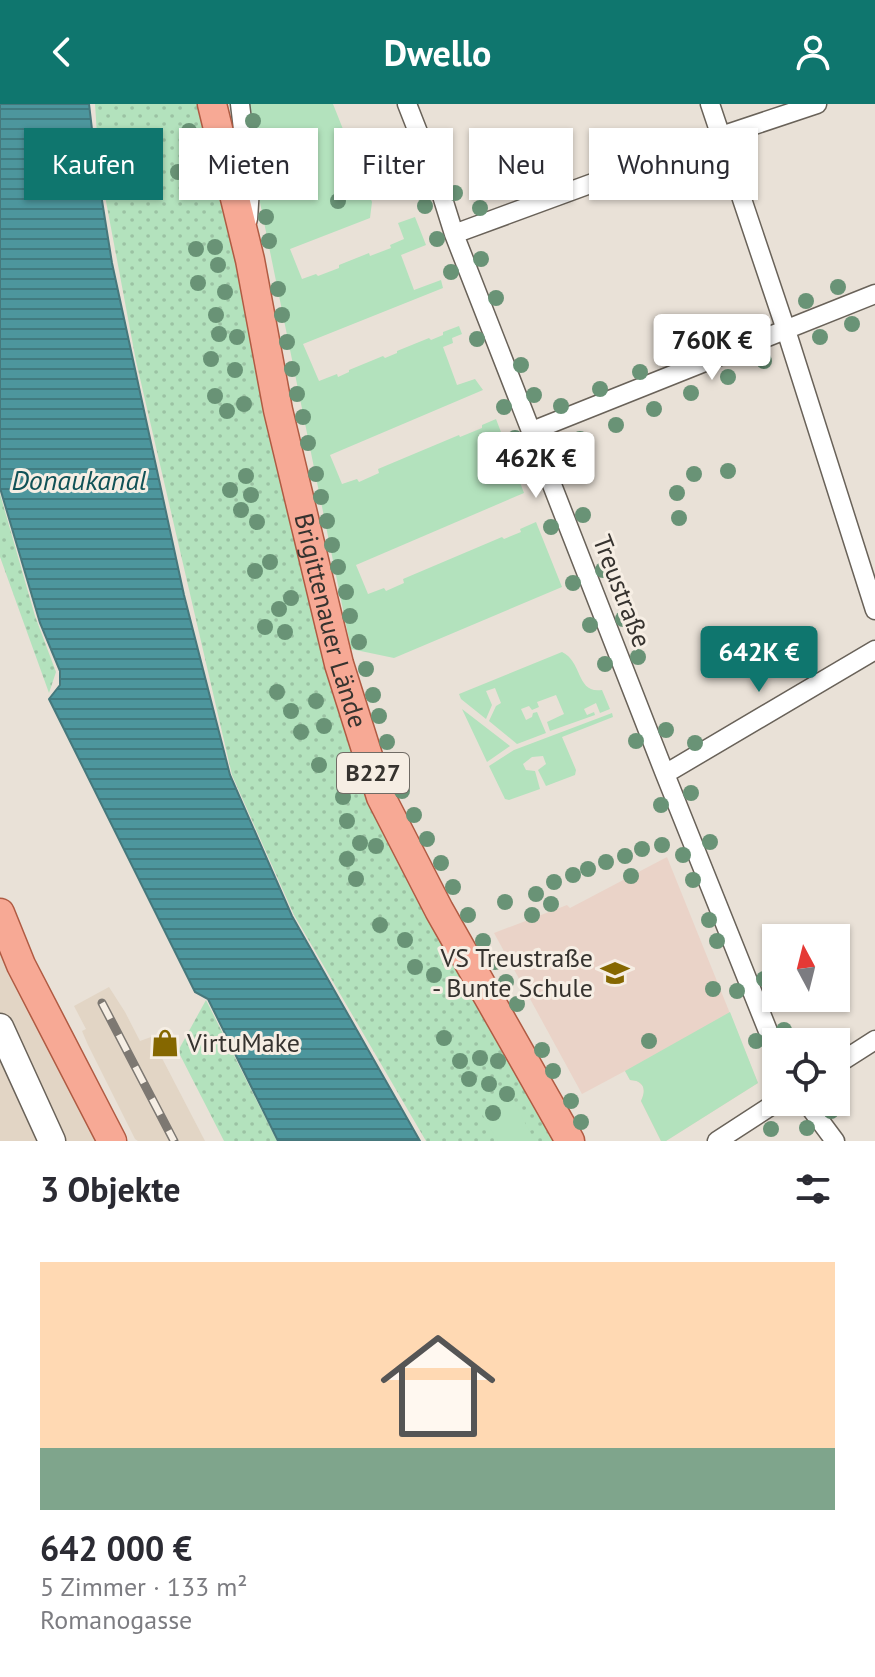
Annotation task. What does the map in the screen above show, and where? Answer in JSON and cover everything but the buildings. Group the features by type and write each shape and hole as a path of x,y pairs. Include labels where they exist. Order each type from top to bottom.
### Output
{"main road":[{"name":"Brigittenauer Lände","path":"212,104 246,242 278,410 339,664 381,797 439,910 570,1141"},
{"path":"0,913 21,965 112,1141"},
{"path":"0,935 21,965"},
{"path":"0,1027 52,1141"}],"street":[{"path":"240,104 250,188 246,242"},
{"name":"Treustraße","path":"407,104 454,234 767,1028"},
{"path":"710,104 718,128"},
{"path":"745,128 817,104"},
{"path":"454,234 589,184"},
{"path":"742,200 875,610"},
{"path":"532,431 875,294"},
{"path":"665,774 875,650"},
{"path":"850,1056 875,1040"},
{"path":"717,1141 762,1112"},
{"path":"816,1116 835,1141"}],"shaded area":[{"name":"VS Treustraße - Bunte Schule","path":"667,857 758,1083 666,1141 661,1141 641,1101 643,1086 630,1080 625,1071 582,1094 494,933 567,905 570,908"},
{"path":"0,919 113,1141 0,1141"},
{"path":"109,987 140,1041 151,1037 205,1141 135,1139 88,1045 82,1031 86,1029 74,1006"}],"green space":[{"path":"95,104 201,104 206,128 179,128 179,200 222,200 328,672 555,1141 426,1141 294,915 232,775 136,361 106,200 163,200 163,128 97,128"},
{"path":"245,104 333,104 343,128 334,128 334,200 372,202 370,218 290,249 302,279 339,268 339,265 369,253 370,256 391,248 390,245 404,239 398,223 415,217 426,245 401,255 414,290 441,280 443,288 303,344 319,381 337,374 338,377 459,326 462,334 443,347 457,385 475,379 483,390 330,455 342,484 357,479 359,482 379,473 378,469 482,428 482,425 496,419 524,493 356,565 368,594 384,588 386,591 404,583 403,579 521,532 520,529 536,522 562,587 394,658 351,649 260,200 318,200 318,128 248,128"},
{"path":"0,494 35,616 56,672 49,693 0,557"},
{"path":"562,652 569,657 588,687 602,690 610,709 600,713 596,703 584,709 587,715 594,712 595,715 550,731 547,722 564,714 556,695 537,702 539,707 521,709 526,720 537,712 546,733 517,744 489,721 496,706 501,703 495,688 486,691 492,705 486,719 461,699 459,694"},
{"path":"462,709 510,746 487,762"},
{"path":"612,713 613,717 562,737 576,770 575,775 546,786 538,770 546,764 543,756 532,757 523,764 526,770 535,771 540,789 505,799 489,766 514,750"},
{"path":"206,1000 277,1141 224,1141 178,1051"},
{"path":"730,1012 758,1083 666,1141 661,1141 641,1101 643,1087 639,1082 630,1080 625,1071"},
{"path":"509,1093 535,1141 498,1141 479,1109"}],"water":[{"name":"Donaukanal","path":"0,104 89,104 92,128 24,128 24,200 102,200 112,263 184,595 230,775 292,916 420,1141 278,1141 208,999 195,992 49,699 60,685 60,671 40,623 0,488"}],"railway":[{"path":"102,1003 174,1141"}],"place":[{"name":"VS Treustraße - Bunte Schule","path":"615,973"},
{"name":"VirtuMake","path":"165,1043"}]}
